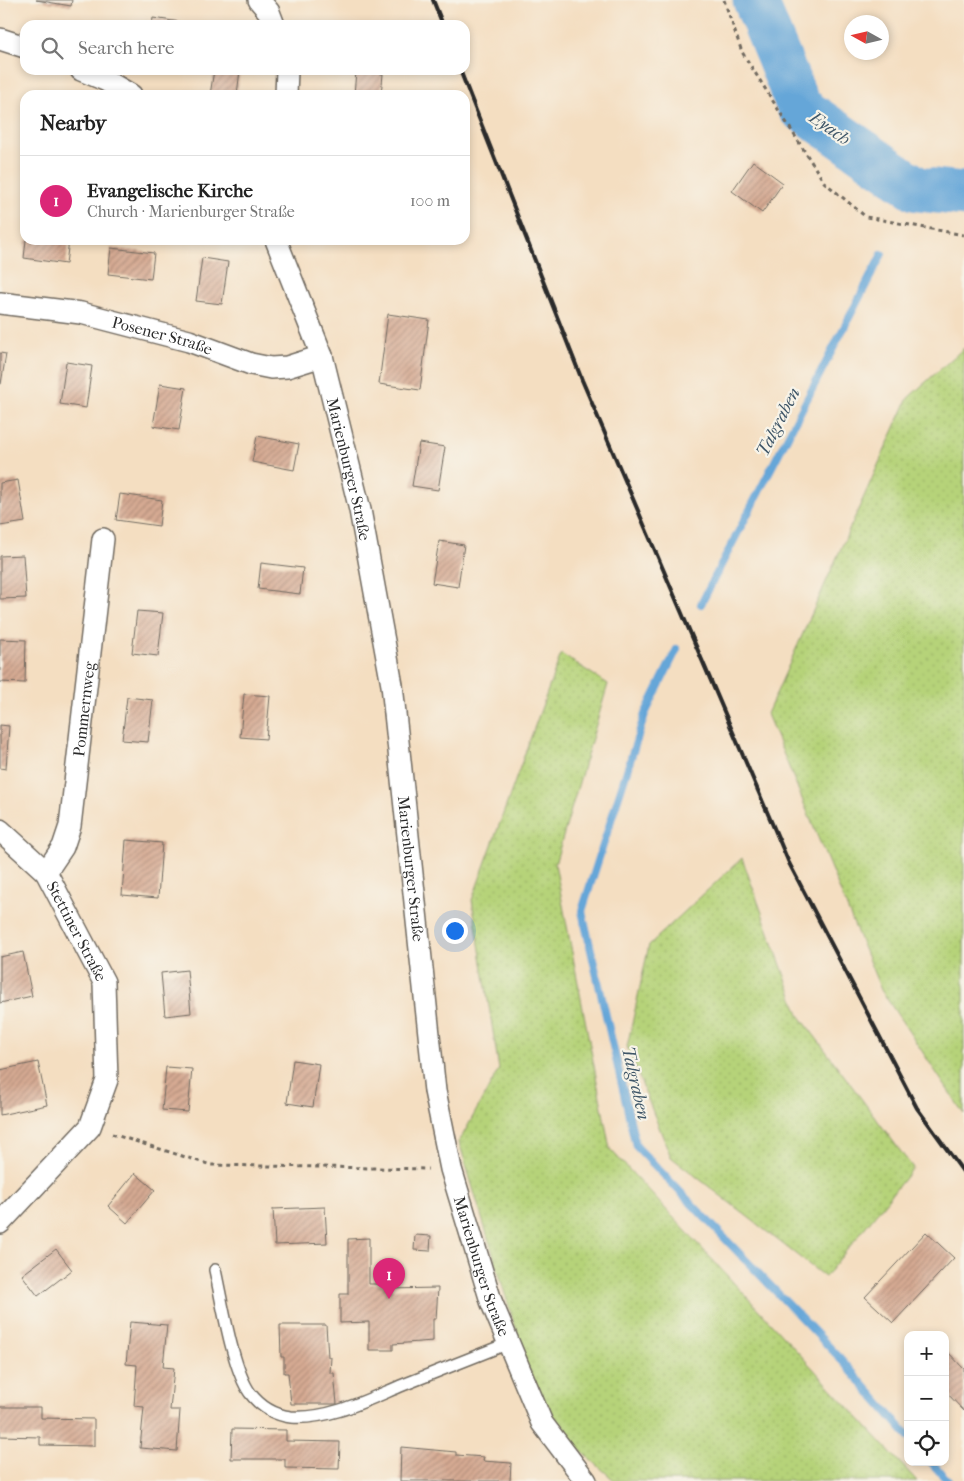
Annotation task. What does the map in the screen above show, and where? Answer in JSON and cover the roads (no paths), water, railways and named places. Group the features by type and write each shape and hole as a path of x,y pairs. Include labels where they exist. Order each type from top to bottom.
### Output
{"street":[{"path":"259,0 269,12 272,20"},
{"path":"0,39 20,45"},
{"path":"92,75 122,90"},
{"path":"286,90 287,75"},
{"name":"Marienburger Straße","path":"278,245 322,356 360,510 392,685 434,1090 451,1169 491,1301 542,1423 586,1481"},
{"name":"Posener Straße","path":"0,303 81,313 190,341 251,364 271,368 287,367 322,356"},
{"name":"Pommernweg","path":"46,872 63,847 70,826 103,539"},
{"name":"Stettiner Straße","path":"0,830 46,872 104,982 107,1080 90,1127 0,1223"}],"lane":[{"path":"215,1270 228,1327 243,1380 250,1394 268,1411 290,1417 320,1415 366,1400 509,1344"}],"waterway":[{"name":"Eyach","path":"755,0 799,107 917,189 964,194"},
{"name":"Talgraben","path":"701,604 882,254"},
{"name":"Talgraben","path":"677,649 645,714 582,911 636,1146 839,1357 904,1431"},
{"name":"Talgraben","path":"935,1466 948,1481"}],"railway":[{"path":"433,0 441,20"},
{"path":"462,75 468,90"},
{"path":"470,95 582,380 789,863 917,1108 964,1173"}],"place":[{"name":"Evangelische Kirche","path":"389,1299"}]}
